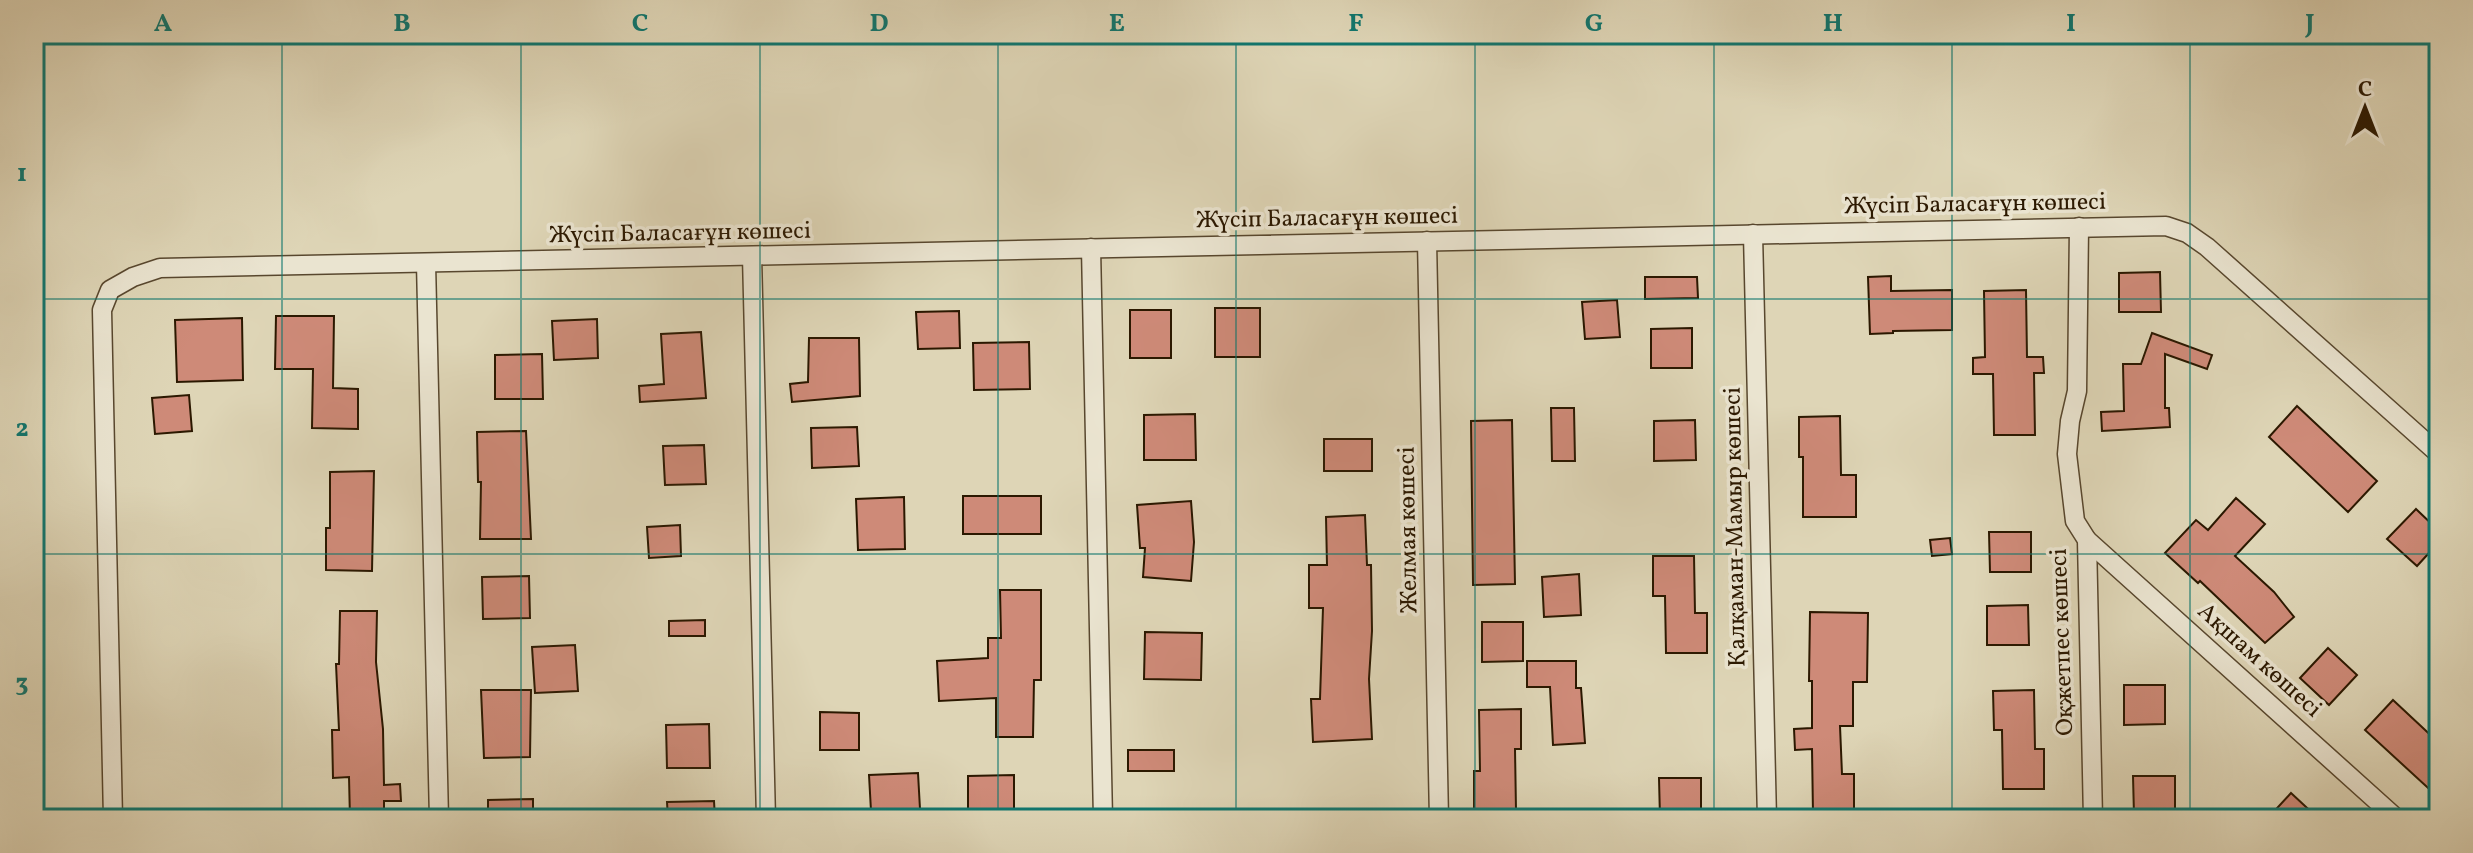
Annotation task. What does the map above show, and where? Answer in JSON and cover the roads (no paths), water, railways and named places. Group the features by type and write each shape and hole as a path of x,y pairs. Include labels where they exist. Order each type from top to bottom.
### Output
{"street":[{"name":"Жүсіп Баласағұн көшесі","path":"113,819 102,310 110,290 133,277 160,268 2166,226 2187,233 2207,247 2439,454"},
{"name":"Оқжетпес көшесі","path":"2079,227 2077,391 2067,454 2075,521 2087,540 2093,819"},
{"name":"Қалқаман-Мамыр көшесі","path":"1753,234 1767,819"},
{"name":"Желмая көшесі","path":"1427,241 1439,819"},
{"path":"1091,248 1103,819"},
{"path":"752,256 766,819"},
{"path":"426,263 439,819"},
{"name":"Ақшам көшесі","path":"2087,540 2397,819"}]}
